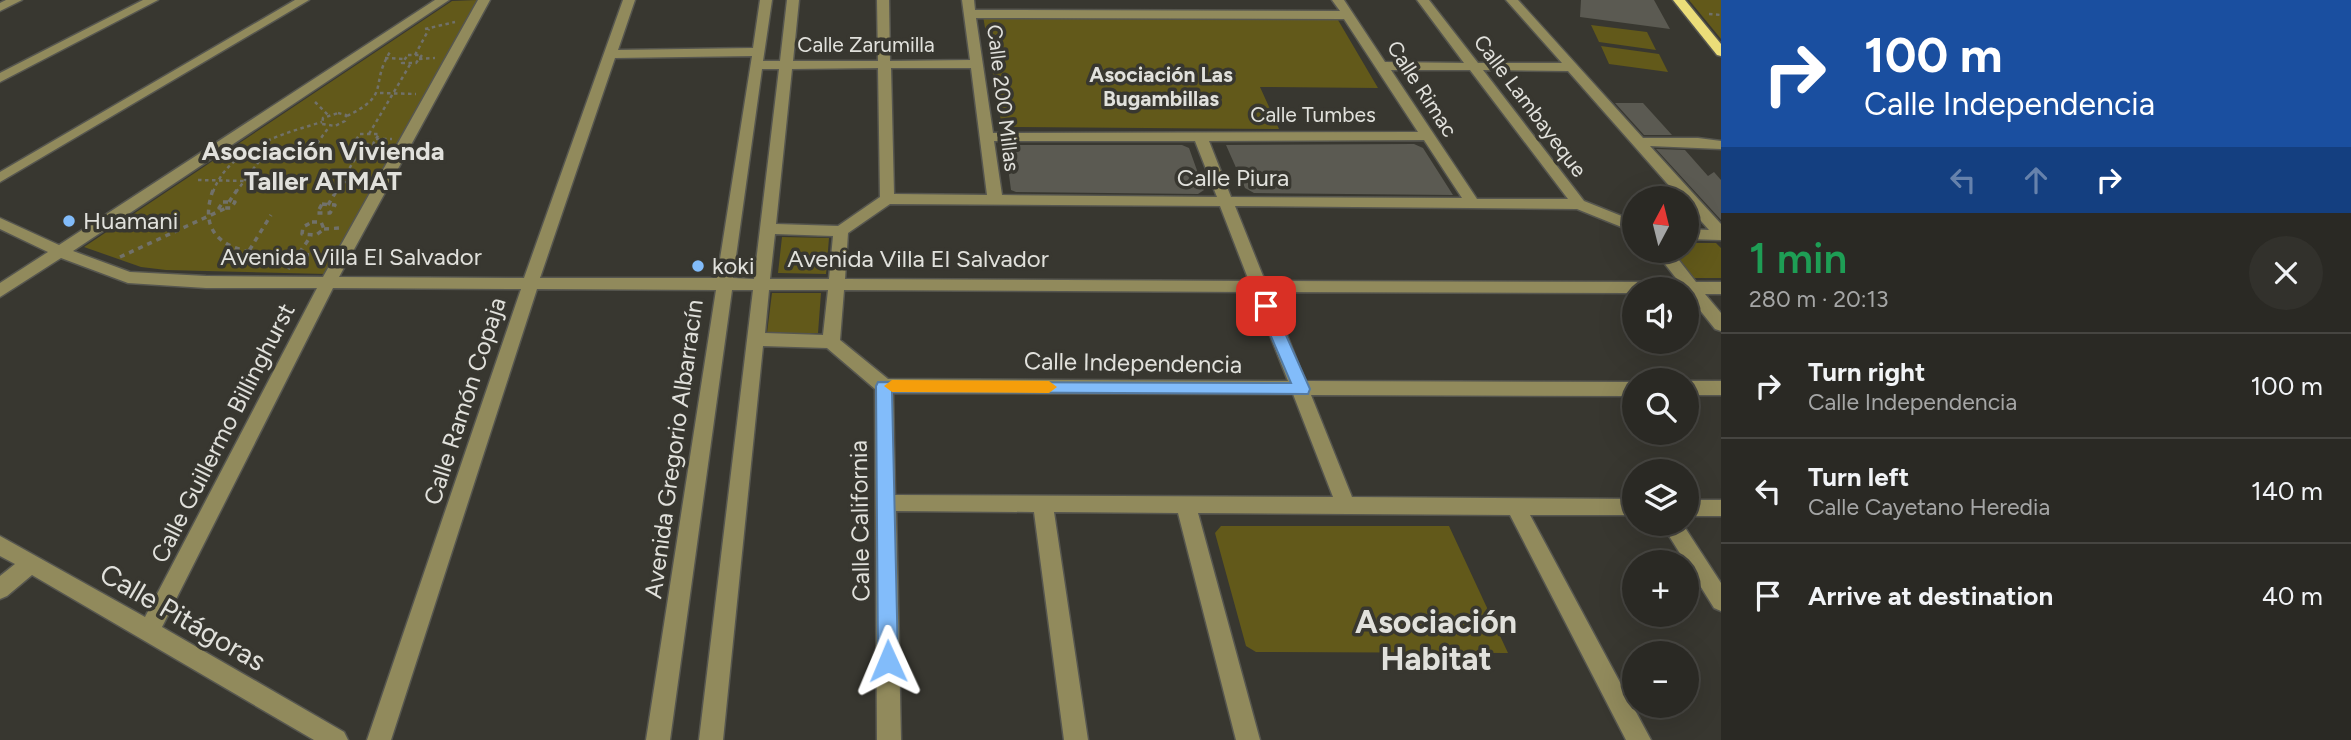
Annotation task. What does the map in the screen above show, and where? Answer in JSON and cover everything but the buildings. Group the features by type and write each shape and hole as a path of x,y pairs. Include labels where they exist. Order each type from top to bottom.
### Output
{"main road":[{"path":"1678,0 1721,52"}],"street":[{"path":"0,8 16,0"},
{"path":"0,78 152,0"},
{"path":"0,178 303,0"},
{"path":"0,291 443,0"},
{"name":"Calle Guillermo Billinghurst","path":"149,631 328,283 484,0"},
{"name":"Calle Ramón Copaja","path":"379,740 531,282 629,0"},
{"name":"Avenida Gregorio Albarracín","path":"658,740 766,0"},
{"path":"710,740 793,0"},
{"path":"767,229 841,231 887,199 884,0"},
{"path":"1152,0 1158,14"},
{"name":"Calle Rimac","path":"1339,0 1471,201"},
{"name":"Calle Lambayeque","path":"1423,0 1579,204"},
{"path":"1512,0 1721,235"},
{"path":"970,7 1158,14 1348,15"},
{"name":"Calle 200 Millas","path":"970,7 975,64 995,201"},
{"name":"Calle Zarumilla","path":"611,54 758,58 785,64 975,64"},
{"path":"1382,66 1570,67"},
{"path":"1200,136 1223,201 1302,389 1346,506"},
{"name":"Calle Tumbes","path":"987,137 1428,136"},
{"path":"1638,142 1698,142 1721,145"},
{"name":"Calle Piura","path":"887,199 1471,201 1579,204"},
{"path":"1579,204 1622,222"},
{"name":"Avenida Villa El Salvador","path":"0,223 58,251 128,277 206,282 1622,288"},
{"path":"831,342 841,231"},
{"path":"1699,234 1721,235"},
{"path":"1672,263 1683,277"},
{"name":"Avenida Villa El Salvador","path":"1699,288 1721,288"},
{"path":"1699,297 1721,325"},
{"path":"755,339 831,342 884,386"},
{"name":"Calle Independencia","path":"884,386 1622,388"},
{"name":"Calle California","path":"884,386 889,740"},
{"path":"1699,388 1720,388"},
{"path":"885,503 1622,507"},
{"path":"1043,504 1076,740"},
{"path":"1186,505 1248,740"},
{"path":"1516,507 1639,740"},
{"path":"1699,508 1721,508"},
{"path":"1679,536 1721,601"},
{"name":"Calle Pitágoras","path":"0,545 336,740"},
{"path":"0,589 31,563"}],"path":[{"path":"427,21 418,30 461,21 455,31"},
{"path":"415,55 434,21"},
{"path":"313,149 329,127 341,124 347,116 365,108 380,93 383,87 381,67 396,45"},
{"path":"408,55 422,55 416,63 402,62 405,59 408,55"},
{"path":"385,58 405,59"},
{"path":"419,59 438,58"},
{"path":"369,134 411,63"},
{"path":"380,93 419,94 413,105"},
{"path":"311,97 328,115"},
{"path":"334,252 296,256 248,253 221,241 206,220 207,197 216,180 234,161 258,145 300,127 322,122 328,115 338,113 347,116"},
{"path":"322,122 329,127"},
{"path":"360,134 369,134 379,134 373,144 353,144 360,134"},
{"path":"250,137 264,152 262,155"},
{"path":"376,139 396,139 390,150"},
{"path":"318,221 323,213 330,213 335,205 328,205 355,159 361,159 365,152 359,151 363,144"},
{"path":"257,154 262,155 269,155 265,160 253,160 257,154"},
{"path":"229,202 260,160"},
{"path":"195,180 245,181"},
{"path":"329,182 373,182"},
{"path":"223,202 235,202 231,208 226,208 219,208 223,202"},
{"path":"120,257 206,220 226,208"},
{"path":"250,269 237,269 271,215"},
{"path":"310,236 301,231 307,224 318,221 324,224 324,229"},
{"path":"299,270 287,270 310,236 324,229 347,229"},
{"path":"110,253 132,261"}],"shaded area":[{"path":"477,0 326,274 166,270 141,267 84,247 452,1"},
{"path":"1689,0 1721,0 1721,39"},
{"path":"983,16 1338,20 1378,88 1260,87 1279,129 1002,127"},
{"path":"1591,25 1647,32 1656,50 1599,42"},
{"path":"1601,46 1659,54 1668,72 1609,64"},
{"path":"782,237 829,238 826,274 778,273"},
{"path":"1699,243 1716,243 1721,248 1721,278 1691,277 1680,263 1699,263"},
{"path":"772,293 821,293 818,333 767,333"},
{"path":"1221,526 1449,526 1508,653 1256,652 1246,646 1215,533"}],"slow traffic":[{"path":"892,386 1049,387"}],"place":[{"name":"Huamani","path":"69,221"},
{"name":"koki","path":"698,266"}],"district":[{"name":"Asociación Las Bugambillas","path":"1161,87"},
{"name":"Asociación Vivienda Taller ATMAT","path":"323,166"},
{"name":"Asociación Habitat","path":"1436,640"}],"route":[{"path":"888,661 884,386 1302,389 1266,306"}]}
